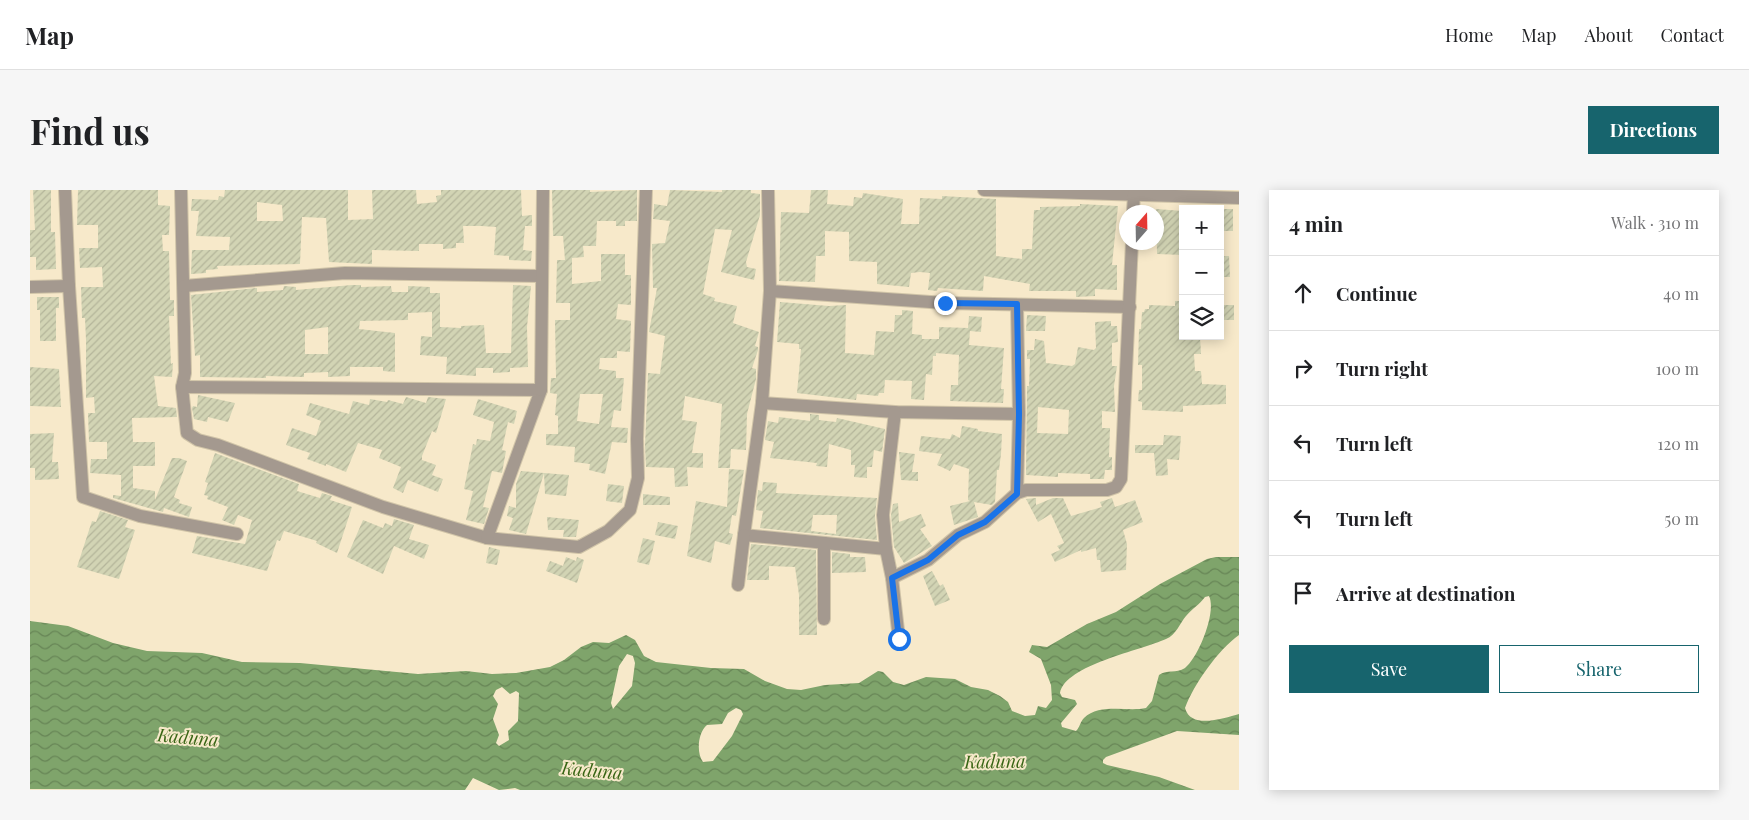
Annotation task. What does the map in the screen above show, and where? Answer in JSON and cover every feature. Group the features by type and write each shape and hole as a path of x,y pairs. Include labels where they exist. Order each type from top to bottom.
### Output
{"street":[{"path":"65,190 69,286 84,497 140,516 238,534"},
{"path":"181,190 185,373 182,387 187,433 198,440 218,445 383,506 487,538 579,547 608,531 630,510 638,478 637,439 646,190"},
{"path":"487,538 541,390 542,190"},
{"path":"738,585 762,403 770,290 768,190"},
{"path":"984,190 1239,198"},
{"path":"1133,205 1134,194"},
{"path":"892,578 928,560 958,535 985,522 1017,494 1026,490 1107,490 1116,487 1121,479 1132,250"},
{"path":"184,286 345,273 542,276"},
{"path":"30,287 69,286"},
{"path":"770,290 945,303 1130,307"},
{"path":"1017,304 1019,414 1017,494"},
{"path":"182,387 541,390"},
{"path":"762,403 895,412 1019,414"},
{"path":"895,412 884,499 886,549 892,578 899,639"},
{"path":"744,535 886,549"},
{"path":"824,543 824,619"}],"water":[{"name":"Kaduna","path":"1239,557 1239,635 1215,658 1194,689 1185,708 1188,715 1201,721 1217,720 1239,714 1239,735 1177,731 1106,757 1103,760 1103,763 1107,765 1159,777 1195,790 520,790 515,788 499,790 473,778 465,790 30,789 30,621 68,626 113,643 147,651 202,653 242,662 300,663 418,674 466,671 492,674 516,673 550,667 564,660 581,647 593,642 609,643 626,635 635,640 644,656 656,662 711,668 744,669 765,681 787,689 801,690 825,685 859,683 878,671 883,672 893,682 904,685 926,677 955,679 971,687 988,690 1000,696 1008,702 1012,711 1025,716 1035,715 1038,706 1046,708 1052,700 1051,685 1041,659 1029,652 1032,645 1047,647 1087,624 1116,612 1160,584 1207,559","holes":["1209,596 1211,603 1210,613 1205,634 1195,655 1185,668 1159,675 1152,701 1146,708 1106,709 1090,713 1084,718 1076,731 1062,727 1061,723 1077,704 1075,700 1062,697 1060,693 1065,683 1075,674 1089,667 1169,637 1205,597","627,654 633,656 635,663 632,686 613,709 611,703 619,666","502,687 510,694 516,691 519,693 518,721 508,731 509,740 499,746 496,743 499,735 493,719 498,704 493,696 496,690","736,708 741,710 743,714 732,736 713,761 703,762 699,753 699,743 704,728 707,725 722,724 728,713"]}],"building":[{"path":"33,190 51,190 51,232 55,232 56,269 36,270 36,257 30,257 30,230 35,230"},
{"path":"78,190 158,190 158,205 170,206 169,235 162,235 163,251 169,251 170,300 174,300 174,316 169,316 171,364 173,363 172,377 154,376 158,406 176,408 177,417 132,418 133,442 155,442 155,466 133,466 133,488 155,491 155,500 172,458 187,461 174,497 180,500 179,503 192,507 189,517 164,508 163,512 113,498 113,495 121,496 121,475 90,473 91,459 107,459 107,442 89,442 88,413 95,413 94,397 86,398 86,340 85,318 82,318 81,287 103,287 102,267 80,268 79,248 98,248 98,225 77,225"},
{"path":"225,190 348,190 348,220 373,219 372,190 416,190 417,204 437,202 436,196 441,195 441,190 521,190 522,216 532,215 532,226 525,226 523,250 532,251 531,261 509,260 509,256 494,255 496,227 463,226 464,243 456,243 456,248 443,249 443,244 419,244 419,251 372,250 372,264 329,262 326,218 302,217 300,264 217,266 218,269 206,270 206,273 191,274 192,250 229,250 230,237 196,236 199,211 191,211 192,199 218,200 219,196 224,197","holes":["257,202 282,205 283,221 257,221"]},
{"path":"552,190 590,190 590,192 637,190 637,221 625,221 625,226 616,226 616,221 597,221 596,246 583,246 584,257 572,258 572,284 601,281 601,254 625,254 625,275 631,275 631,305 618,304 616,319 631,321 630,352 617,351 617,358 600,358 599,369 616,371 616,378 624,378 621,411 614,410 611,427 628,428 627,443 612,442 605,474 589,470 590,464 574,462 575,447 546,445 546,434 558,434 558,416 555,415 557,394 550,393 551,378 556,378 555,320 570,320 570,303 556,303 557,260 565,260 563,236 553,236","holes":["580,394 603,394 599,424 577,421"]},
{"path":"670,190 722,192 722,190 751,190 751,193 760,194 760,215 746,262 747,267 756,269 754,280 721,272 732,230 715,229 703,294 715,298 714,301 737,306 733,323 759,332 755,346 758,347 758,350 752,368 756,369 756,379 747,414 746,450 731,449 730,468 718,468 722,404 685,396 682,420 697,422 692,453 703,453 703,468 687,467 688,486 675,487 674,468 646,467 645,446 648,373 660,374 665,336 649,332 657,288 653,288 652,244 665,243 670,221 653,219 654,204 667,206"},
{"path":"811,190 828,190 827,204 853,206 854,197 862,198 863,193 903,199 901,224 919,224 920,198 942,199 942,196 996,199 996,256 1022,259 1022,249 1032,249 1034,210 1040,210 1040,207 1080,206 1080,204 1118,206 1112,265 1117,265 1117,290 1095,289 1095,296 1076,297 1076,291 1029,291 1030,284 984,276 983,291 938,288 937,291 928,290 930,273 920,272 911,273 909,287 877,284 877,262 849,261 849,232 825,231 825,256 816,256 815,282 779,281 781,212 809,213"},
{"path":"1224,209 1233,209 1233,231 1224,231"},
{"path":"1164,210 1179,211 1179,255 1157,254 1157,250 1164,250"},
{"path":"1224,256 1229,256 1230,277 1224,277"},
{"path":"361,285 361,287 391,286 392,292 408,292 408,286 430,287 430,293 440,293 440,327 461,328 461,326 484,325 486,353 511,353 513,285 531,286 527,327 528,367 510,368 510,372 493,373 493,368 476,368 476,376 446,374 447,357 420,355 421,336 432,337 432,312 408,313 408,320 360,321 359,329 395,333 395,372 383,371 383,367 350,367 350,376 328,377 328,372 304,373 304,377 200,377 200,355 195,356 191,295 257,288 257,292 283,290 284,286 296,287 296,290","holes":["328,327 328,354 305,354 305,330"]},
{"path":"37,297 59,297 59,308 56,308 56,341 40,341 40,310 37,310"},
{"path":"1175,301 1179,301 1179,340 1200,340 1201,354 1194,354 1195,371 1201,371 1202,384 1226,385 1226,404 1183,406 1183,412 1142,410 1142,402 1138,401 1139,390 1142,390 1142,365 1138,365 1139,329 1141,329 1142,312 1145,309 1149,309 1149,305 1175,306"},
{"path":"780,302 829,306 846,305 845,353 874,355 876,331 894,332 895,315 902,315 902,310 913,311 912,334 922,335 922,339 939,339 939,327 968,328 969,316 982,317 981,332 970,331 969,345 1004,348 1001,389 1004,389 1003,403 950,401 951,385 958,385 959,355 936,353 936,356 933,356 932,375 926,374 924,400 911,399 912,381 885,380 884,393 879,393 878,396 857,394 856,400 797,393 801,349 799,349 799,344 777,342"},
{"path":"1224,305 1234,305 1234,320 1224,320"},
{"path":"1027,315 1046,316 1045,331 1026,331"},
{"path":"1111,321 1111,326 1117,326 1118,342 1112,343 1112,366 1117,366 1114,386 1115,412 1102,411 1102,428 1110,428 1109,457 1112,457 1112,470 1105,470 1104,479 1090,479 1090,474 1058,473 1058,477 1026,475 1027,386 1029,386 1030,359 1027,359 1027,350 1034,350 1035,339 1044,341 1046,363 1072,366 1075,364 1078,347 1094,350 1096,348 1095,322","holes":["1038,407 1069,410 1068,434 1037,433"]},
{"path":"30,367 59,369 61,407 30,406"},
{"path":"198,395 235,403 228,422 208,417 207,422 194,419 192,408 193,406 197,407"},
{"path":"406,397 426,403 428,397 446,399 436,433 432,431 422,456 422,460 436,465 432,475 443,479 438,492 408,480 403,493 393,488 401,467 379,458 382,450 358,443 346,472 307,459 310,453 286,445 292,428 316,436 321,421 306,415 310,403 349,414 353,401 369,405 370,399 387,402 388,400 403,404"},
{"path":"478,399 517,411 514,424 508,422 502,450 506,451 502,473 492,471 483,507 489,508 484,524 466,520 473,491 464,489 473,444 476,445 477,439 490,441 494,422 473,415"},
{"path":"810,414 819,415 819,420 836,422 837,418 885,429 882,452 874,450 872,467 867,467 867,478 854,477 855,465 851,465 851,450 829,444 827,467 816,466 817,463 770,458 774,442 765,440 768,421 778,423 779,417 810,421"},
{"path":"962,426 978,429 978,431 1002,434 1001,454 999,470 997,470 995,502 992,505 974,502 978,517 954,525 950,506 970,501 968,500 969,469 954,464 950,471 937,465 942,454 919,451 921,436 950,439 952,434 960,438"},
{"path":"54,433 52,462 58,462 59,479 35,480 35,468 30,468 30,434"},
{"path":"1164,435 1181,436 1179,460 1167,459 1168,475 1156,476 1154,453 1135,453 1135,445 1163,445"},
{"path":"899,452 915,454 912,472 918,472 918,481 901,480"},
{"path":"215,453 299,484 297,491 320,498 322,493 332,496 330,500 352,507 337,553 316,543 317,541 284,531 280,541 277,540 267,571 192,553 197,536 245,544 252,520 238,515 234,525 222,520 228,507 207,499 208,496 204,495 208,483 205,482"},
{"path":"729,469 744,470 736,516 732,515 729,533 733,534 730,545 715,541 711,563 687,556 696,501 727,507"},
{"path":"521,471 544,473 526,534 509,530 513,518 507,516 509,506 516,508 516,484"},
{"path":"544,473 569,475 566,496 545,494"},
{"path":"763,482 777,483 776,493 877,498 875,516 877,540 760,528 763,511 756,510 758,490 762,491","holes":["813,515 837,515 836,534 811,531"]},
{"path":"608,484 624,486 622,503 606,501"},
{"path":"643,494 670,497 670,505 643,505"},
{"path":"1036,498 1036,505 1053,498 1063,498 1071,516 1102,507 1100,502 1112,498 1115,507 1135,500 1143,522 1123,530 1127,544 1126,570 1101,572 1096,548 1081,552 1081,550 1055,562 1051,554 1060,550 1057,546 1064,543 1051,514 1038,522 1026,499"},
{"path":"898,503 899,522 921,514 926,526 920,529 932,546 904,563 894,547 891,515 893,504"},
{"path":"100,511 128,520 125,527 135,530 119,579 77,567 92,521 96,522"},
{"path":"547,517 579,520 576,537 563,537 564,530 548,530"},
{"path":"394,519 414,525 409,539 429,545 424,559 394,546 383,574 347,557 363,520 383,528 385,523 392,526"},
{"path":"658,522 678,526 675,539 655,535"},
{"path":"643,538 655,541 649,565 637,562"},
{"path":"751,544 816,550 817,635 799,635 799,595 795,567 769,566 769,580 747,580"},
{"path":"489,547 500,550 497,565 486,563"},
{"path":"832,552 850,554 850,557 865,557 866,572 832,573"},
{"path":"566,557 576,561 577,557 584,560 577,583 546,571 550,561 563,566"},
{"path":"932,571 940,586 943,584 950,600 935,606 923,576"}],"route":[{"path":"899,639 892,578 928,560 958,535 985,522 1017,494 1019,414 1017,304 945,303"}]}
